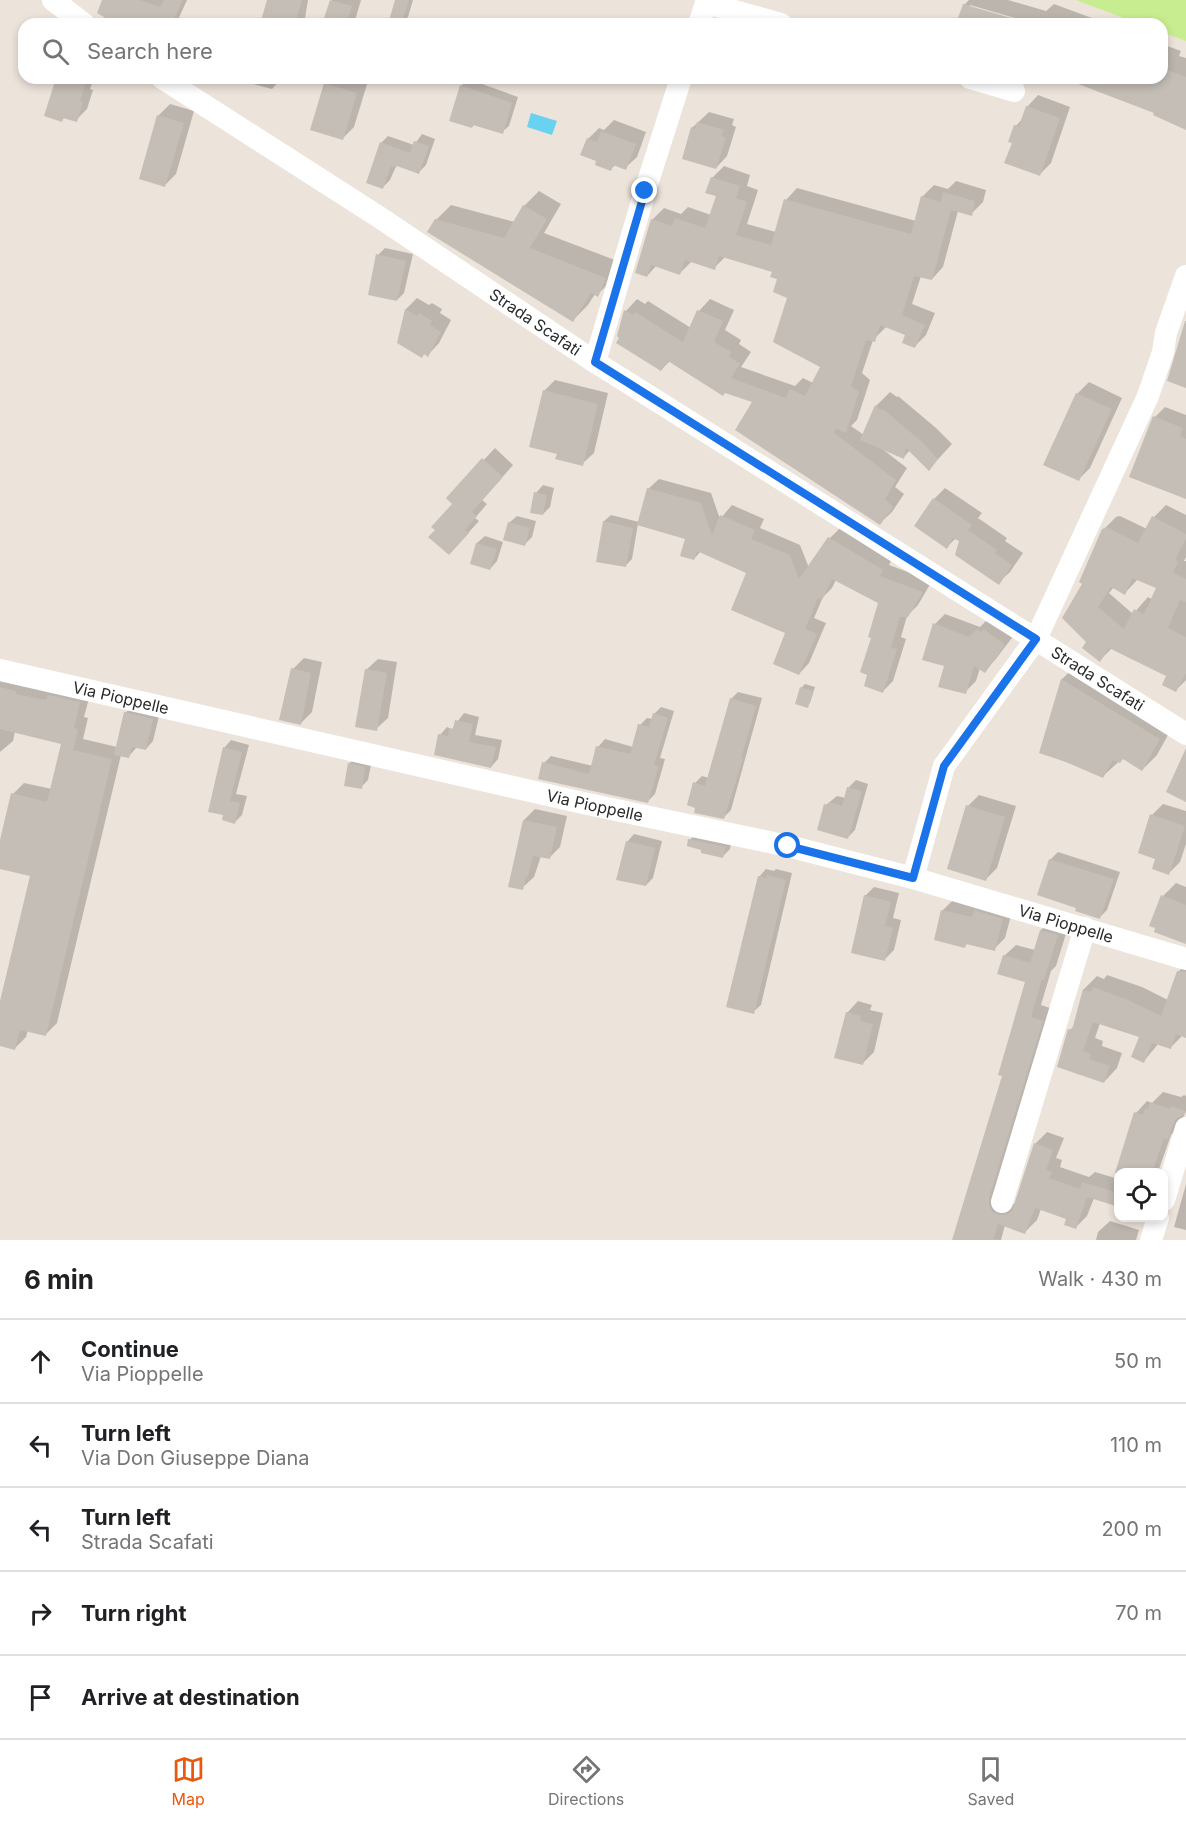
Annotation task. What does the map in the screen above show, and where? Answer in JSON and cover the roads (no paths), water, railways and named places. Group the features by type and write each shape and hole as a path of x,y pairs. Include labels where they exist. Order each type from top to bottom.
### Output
{"street":[{"path":"52,0 76,18"},
{"path":"704,9 750,18"},
{"name":"Strada Scafati","path":"171,84 379,217 595,362 1186,734"},
{"path":"595,362 641,202 679,84"},
{"path":"990,84 1014,91"},
{"path":"913,878 944,766 1036,639 1148,396 1163,352 1166,333 1186,276"},
{"name":"Via Pioppelle","path":"0,670 572,800 731,833 913,878 1186,959"},
{"path":"1002,1202 1085,928"},
{"path":"1168,1187 1186,1128"},
{"path":"1151,1240 1157,1222"}],"water":[{"path":"531,113 557,121 552,135 527,127"}]}
